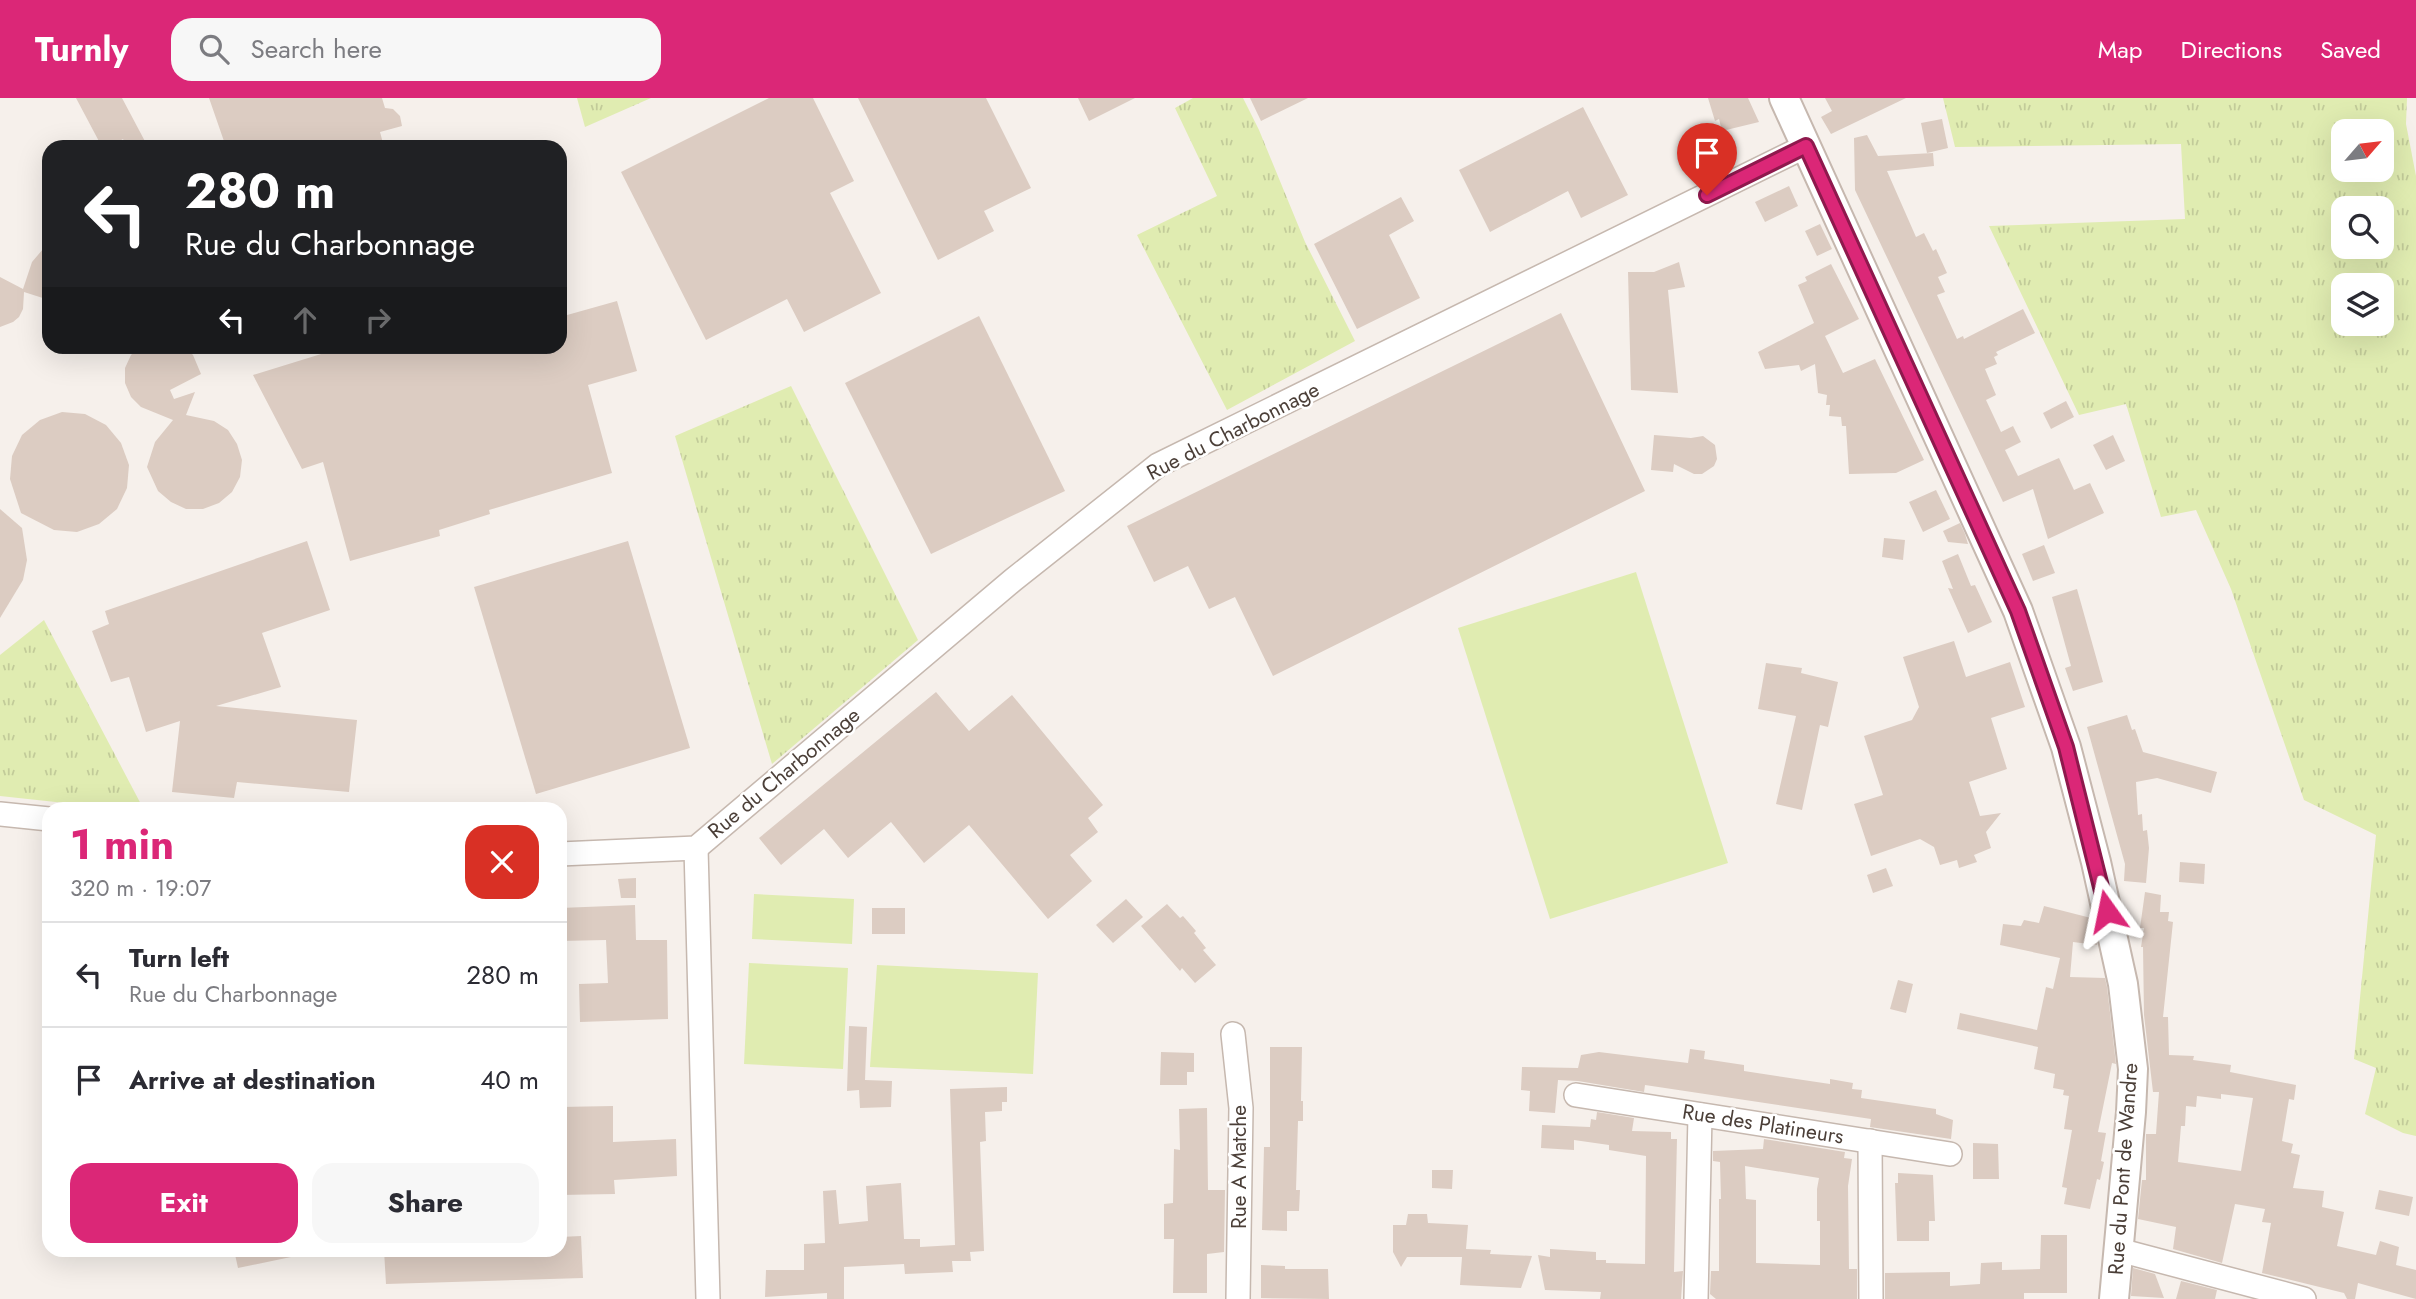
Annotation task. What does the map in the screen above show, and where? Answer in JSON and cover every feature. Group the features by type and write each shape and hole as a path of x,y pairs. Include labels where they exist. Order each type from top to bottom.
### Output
{"street":[{"name":"Rue du Pont de Wandre","path":"1784,98 2018,611 2066,747 2096,862 2123,984 2133,1069 2114,1299"},
{"name":"Rue du Charbonnage","path":"567,854 696,848 1013,580 1158,465 1806,146"},
{"path":"0,814 42,818"},
{"name":"Rue du Charbonnage","path":"696,848 708,1299"},
{"name":"Rue A Matche","path":"1233,1034 1241,1108 1238,1299"},
{"name":"Rue des Platineurs","path":"1576,1095 1950,1154"},
{"path":"1696,1299 1700,1115"},
{"path":"1870,1141 1871,1299"},
{"path":"2119,1250 2304,1299"}],"green space":[{"path":"577,98 651,98 585,127"},
{"path":"1193,98 1243,98 1305,242 1355,341 1227,410 1137,235 1217,196 1175,108"},
{"path":"1943,98 2407,98 2406,124 2416,176 2416,1136 2403,1133 2365,1114 2376,1068 2354,1059 2376,835 2304,800 2231,589 2196,510 2161,517 2126,404 2079,415 1989,226 2185,219 2181,144 1955,147"},
{"path":"791,386 918,640 772,764 675,436"},
{"path":"1636,572 1728,863 1550,919 1458,628"},
{"path":"44,620 140,802 56,802 0,796 0,655"},
{"path":"754,894 854,899 852,944 752,939"},
{"path":"749,963 848,968 843,1069 744,1064"},
{"path":"877,965 1038,973 1033,1074 870,1067"}],"building":[{"path":"76,98 122,98 144,140 98,140"},
{"path":"209,98 382,98 385,108 393,109 400,116 402,126 380,132 382,140 224,140"},
{"path":"769,98 813,98 854,181 830,193 881,293 804,332 787,299 706,340 621,172"},
{"path":"858,98 986,98 1031,188 984,211 994,231 938,260"},
{"path":"1078,98 1135,98 1089,121"},
{"path":"1250,98 1308,98 1261,121"},
{"path":"1708,98 1748,98 1759,122 1722,131 1719,119 1715,121"},
{"path":"1825,98 1906,98 1831,134 1821,117 1832,111"},
{"path":"1583,107 1628,195 1581,218 1568,191 1490,232 1459,170"},
{"path":"1942,119 1948,148 1927,153 1921,123"},
{"path":"1867,135 1878,156 1933,153 1934,166 1887,171 1916,237 1924,233 1933,251 1936,249 1947,273 1938,277 1945,292 1937,295 1957,339 1963,336 1964,339 2023,309 2035,333 1996,352 1998,355 1994,357 1997,364 1985,369 1996,395 1986,400 2001,432 2013,426 2021,442 2005,450 2018,476 2059,458 2074,490 2090,483 2104,513 2048,539 2033,489 2003,502 1855,190 1854,138"},
{"path":"1789,186 1798,206 1765,222 1755,202"},
{"path":"1401,197 1414,221 1389,235 1420,298 1357,329 1314,244"},
{"path":"1820,224 1832,249 1817,256 1805,231"},
{"path":"42,250 42,298 24,292 23,309 19,317 0,327 0,277 23,289 32,262"},
{"path":"1679,262 1685,287 1668,290 1678,393 1631,390 1628,272 1654,272"},
{"path":"1831,264 1859,319 1825,336 1843,373 1875,359 1924,460 1896,473 1849,474 1846,426 1842,426 1841,417 1829,416 1827,395 1818,393 1815,364 1801,371 1799,365 1765,369 1758,352 1814,323 1798,285 1807,281 1805,277"},
{"path":"617,301 637,371 588,385 612,473 489,510 490,514 439,530 440,536 350,561 323,462 302,469 253,375 321,354 567,354 567,315"},
{"path":"1561,313 1645,491 1273,676 1235,597 1209,609 1188,566 1154,582 1127,526"},
{"path":"979,316 1065,491 931,554 845,383"},
{"path":"131,355 193,355 201,374 170,390 174,399 195,392 186,415 214,421 228,430 237,444 242,460 240,477 232,492 219,503 203,509 186,509 171,502 158,491 147,467 155,442 173,420 141,407 131,397 125,383 125,368"},
{"path":"2066,401 2074,417 2051,429 2043,413"},
{"path":"62,412 85,414 106,425 121,443 129,465 127,488 117,509 99,524 77,532 54,530 21,513 10,479 12,456 22,435 40,420"},
{"path":"1654,435 1691,438 1703,436 1715,445 1717,459 1714,466 1702,474 1694,474 1674,464 1673,472 1651,470"},
{"path":"2113,435 2125,461 2106,470 2093,445"},
{"path":"1936,490 1950,519 1923,532 1909,502"},
{"path":"0,509 22,528 27,560 23,580 0,618"},
{"path":"1960,523 1968,544 1948,542 1943,531"},
{"path":"1884,538 1905,540 1903,560 1882,557"},
{"path":"307,541 330,610 262,633 281,687 216,706 357,720 349,792 237,782 234,798 172,792 180,721 146,732 129,677 111,682 92,631 109,624 105,611"},
{"path":"628,541 690,748 536,794 474,587"},
{"path":"2044,545 2055,573 2033,581 2022,554"},
{"path":"1958,554 1971,586 1975,585 1992,622 1968,633 1948,588 1953,589 1942,561"},
{"path":"2077,589 2103,682 2073,691 2065,668 2071,666 2052,597"},
{"path":"1954,641 1966,677 2010,662 2025,707 1991,718 2007,769 1969,782 1980,816 2001,813 1986,832 1991,848 1974,855 1977,862 1959,868 1957,860 1940,865 1934,847 1920,839 1871,856 1854,804 1883,795 1864,736 1912,720 1919,707 1903,657"},
{"path":"1766,663 1802,668 1801,673 1838,682 1828,727 1820,725 1802,810 1776,804 1796,716 1758,709"},
{"path":"936,692 969,731 1012,695 1103,805 1088,818 1098,832 1070,855 1092,881 1048,919 969,825 924,863 891,822 848,858 824,829 781,865 759,838"},
{"path":"2127,715 2143,752 2217,772 2211,793 2157,778 2136,782 2138,815 2142,814 2143,831 2147,830 2149,848 2146,883 2124,881 2125,864 2087,727"},
{"path":"2180,862 2205,864 2204,884 2179,882"},
{"path":"1886,868 1893,886 1873,893 1867,875"},
{"path":"636,878 636,898 621,898 618,879"},
{"path":"2145,892 2161,895 2160,912 2169,912 2168,921 2173,922 2163,1017 2168,1017 2169,1055 2194,1056 2193,1060 2231,1065 2230,1072 2296,1085 2294,1100 2289,1099 2282,1141 2293,1144 2291,1153 2300,1155 2293,1188 2324,1191 2322,1207 2344,1212 2337,1246 2376,1255 2380,1241 2399,1247 2396,1265 2416,1270 2416,1299 2358,1283 2355,1299 2347,1299 2344,1293 2262,1273 2271,1223 2262,1222 2265,1209 2235,1204 2222,1263 2173,1249 2176,1227 2138,1219 2142,1180 2146,1180 2146,1134 2156,1134 2159,1092 2153,1092 2144,1015 2141,947 2144,928 2140,928","holes":["2221,1094 2253,1098 2241,1171 2178,1162 2181,1126 2185,1126 2186,1106 2196,1107 2197,1096 2221,1099"]},
{"path":"1126,899 1143,917 1113,943 1096,925"},
{"path":"1167,904 1180,918 1183,916 1196,931 1194,933 1206,948 1203,950 1216,965 1195,983 1182,968 1180,971 1141,926"},
{"path":"635,905 636,940 667,940 668,1019 580,1022 579,984 608,983 606,940 567,941 567,908"},
{"path":"2044,906 2091,918 2097,945 2073,942 2070,977 2105,978 2107,987 2116,1064 2112,1063 2098,1132 2106,1133 2101,1161 2104,1162 2090,1209 2064,1204 2067,1188 2062,1187 2072,1130 2064,1129 2069,1096 2063,1095 2064,1090 2053,1088 2055,1074 2034,1069 2038,1047 1957,1029 1960,1013 2037,1030 2046,987 2053,989 2060,958 2000,945 2003,924 2021,926 2024,920 2039,923"},
{"path":"872,908 905,908 905,934 872,934"},
{"path":"1898,980 1913,984 1906,1013 1890,1009"},
{"path":"849,1026 867,1027 865,1080 892,1081 891,1107 860,1108 859,1090 847,1091"},
{"path":"1270,1047 1302,1047 1303,1121 1298,1121 1296,1190 1300,1190 1299,1211 1287,1211 1287,1231 1262,1230 1264,1147 1270,1147"},
{"path":"1690,1049 1705,1051 1704,1059 1744,1065 1744,1071 1830,1084 1830,1079 1853,1083 1852,1089 1862,1090 1861,1098 1936,1109 1936,1114 1953,1120 1951,1139 1870,1127 1871,1119 1645,1085 1644,1092 1558,1080 1555,1113 1529,1111 1530,1091 1521,1090 1522,1067 1578,1068 1581,1055 1599,1052 1688,1063"},
{"path":"1161,1052 1194,1053 1194,1072 1187,1072 1187,1085 1160,1085"},
{"path":"1007,1087 1007,1102 1002,1102 1002,1111 985,1112 986,1141 980,1142 984,1251 970,1252 971,1261 952,1261 953,1272 905,1274 904,1264 844,1267 844,1299 827,1299 827,1293 765,1297 766,1270 804,1270 804,1244 825,1243 823,1191 836,1190 839,1224 868,1221 866,1186 901,1183 904,1239 920,1239 920,1247 955,1245 950,1089"},
{"path":"613,1106 613,1142 676,1139 677,1176 614,1180 615,1194 567,1195 567,1107"},
{"path":"1207,1108 1208,1190 1225,1190 1224,1252 1207,1254 1207,1293 1173,1293 1174,1239 1164,1239 1164,1204 1173,1203 1174,1149 1180,1150 1179,1109"},
{"path":"1597,1112 1634,1118 1632,1131 1671,1132 1671,1139 1677,1139 1674,1272 1683,1271 1681,1299 1600,1299 1601,1292 1545,1290 1538,1255 1550,1257 1550,1249 1596,1252 1596,1260 1606,1260 1606,1263 1645,1264 1646,1156 1609,1150 1609,1145 1574,1140 1574,1150 1541,1148 1542,1125 1590,1127 1591,1119 1596,1120"},
{"path":"1764,1139 1845,1152 1844,1158 1852,1159 1848,1186 1849,1269 1857,1269 1857,1299 1716,1299 1710,1294 1711,1271 1719,1271 1721,1199 1720,1162 1713,1161 1713,1151 1763,1149","holes":["1745,1166 1819,1178 1817,1221 1820,1221 1820,1265 1756,1263 1756,1200 1746,1199"]},
{"path":"1973,1143 1998,1144 1999,1179 1973,1179"},
{"path":"1432,1170 1453,1170 1452,1189 1432,1188"},
{"path":"1898,1173 1933,1175 1935,1221 1929,1221 1929,1241 1897,1241 1895,1183 1898,1183"},
{"path":"2379,1190 2413,1197 2409,1216 2375,1209"},
{"path":"1408,1214 1427,1214 1428,1223 1468,1225 1466,1249 1491,1250 1490,1254 1532,1256 1521,1288 1460,1285 1462,1257 1407,1257 1401,1267 1393,1252 1393,1225 1406,1225"},
{"path":"2041,1235 2067,1235 2067,1293 2024,1293 2024,1299 1885,1299 1885,1273 1950,1272 1950,1286 1980,1284 1981,1263 2002,1262 2002,1270 2040,1269"},
{"path":"581,1236 583,1278 386,1284 384,1257 567,1257 567,1237"},
{"path":"236,1257 291,1257 238,1268"},
{"path":"1261,1265 1285,1266 1285,1269 1328,1269 1329,1299 1261,1298"},
{"path":"2133,1268 2155,1274 2164,1298 2131,1296"},
{"path":"2181,1281 2217,1290 2215,1299 2176,1299"}],"route":[{"path":"1707,195 1806,146 2018,611 2066,747 2107,911"}]}
